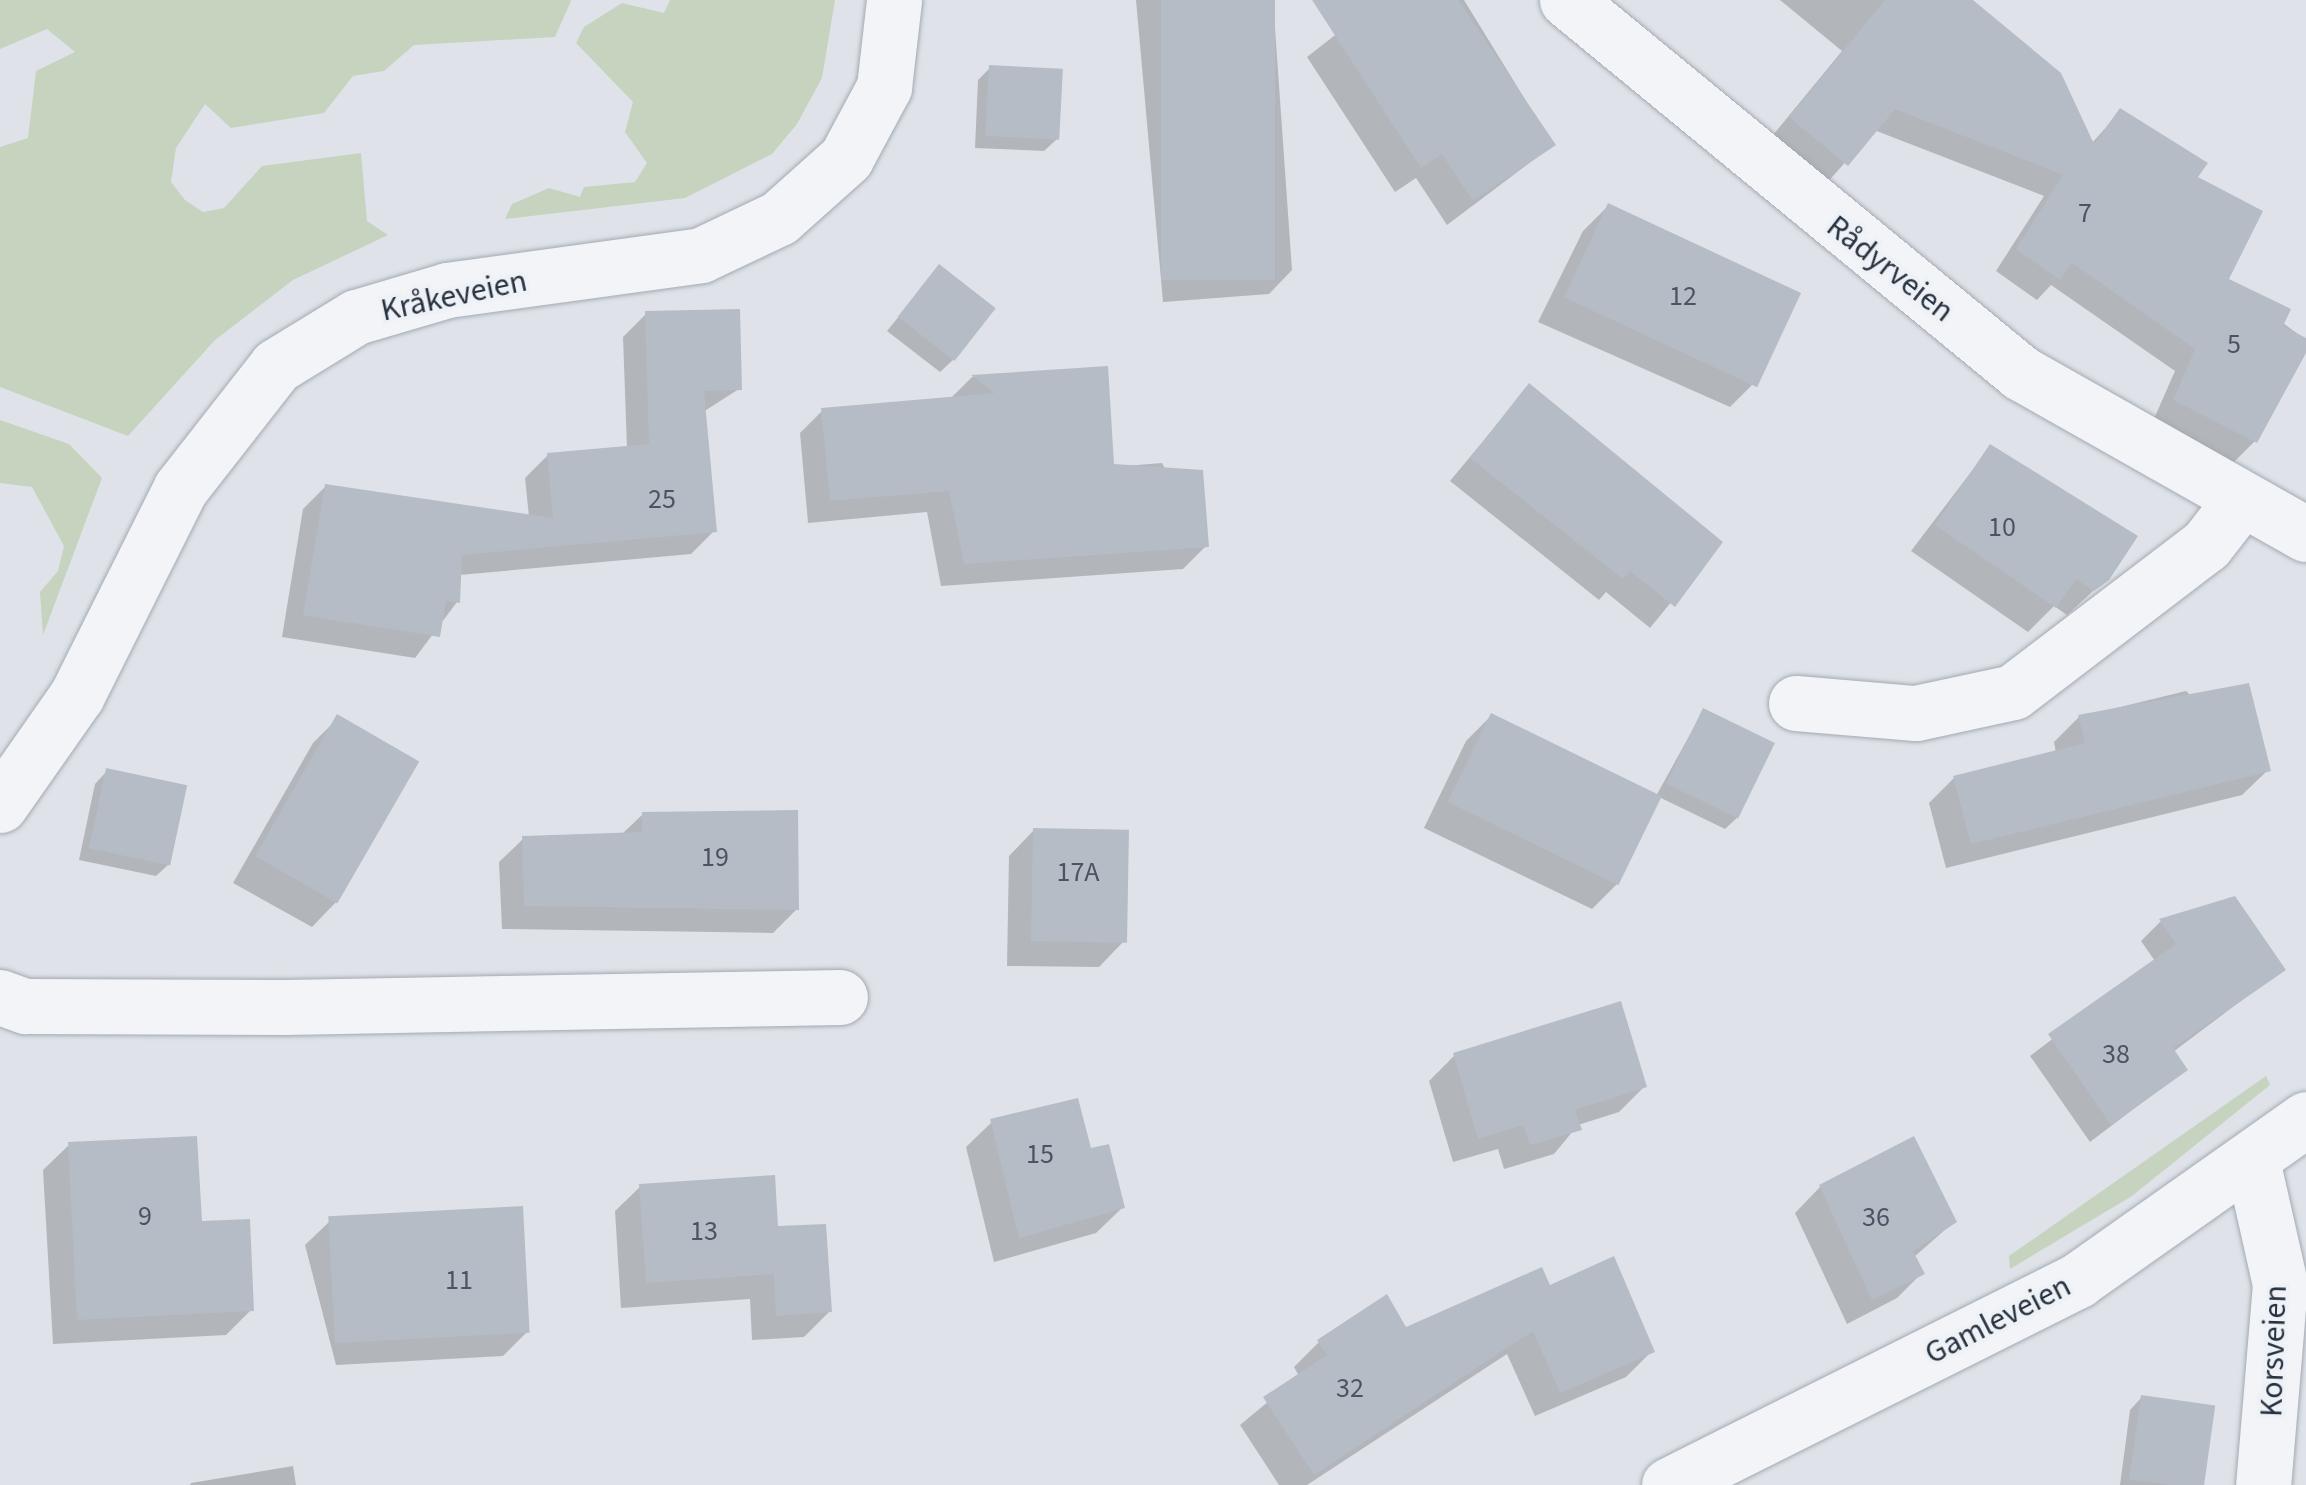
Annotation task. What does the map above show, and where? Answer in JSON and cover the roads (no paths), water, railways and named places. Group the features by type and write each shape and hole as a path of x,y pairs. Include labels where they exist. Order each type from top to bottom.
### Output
{"street":[{"name":"Kråkeveien","path":"0,806 77,695 180,489 276,366 356,317 447,290 701,256 779,218 846,158 884,87 894,0"},
{"name":"Rådyrveien","path":"1566,0 2022,373 2306,534"},
{"path":"1796,703 1916,714 2013,692 2206,545 2241,500"},
{"path":"0,997 25,1006 285,1007 840,997"},
{"name":"Gamleveien","path":"1668,1485 2078,1280 2306,1119"},
{"name":"Korsveien","path":"2252,1160 2280,1284 2263,1485"}]}
